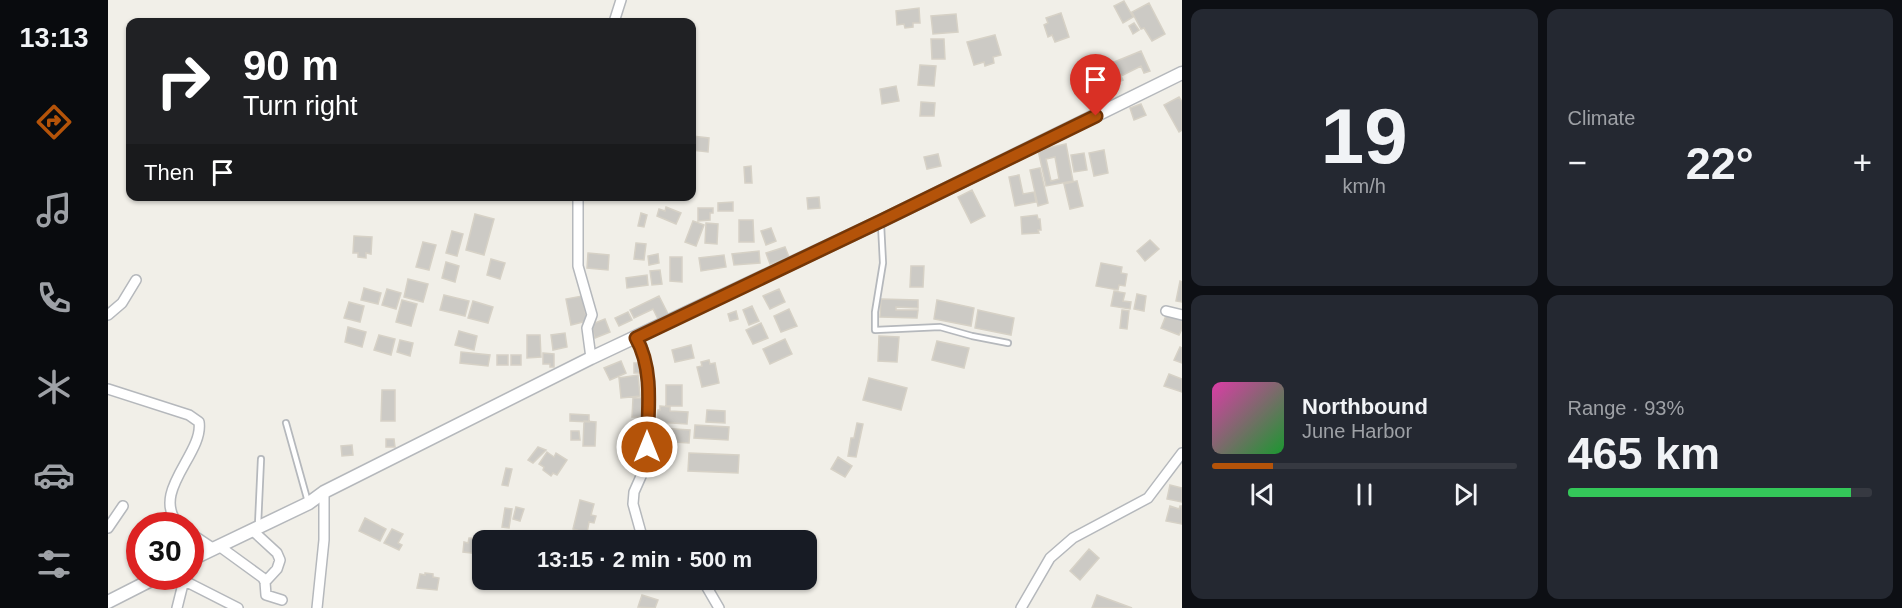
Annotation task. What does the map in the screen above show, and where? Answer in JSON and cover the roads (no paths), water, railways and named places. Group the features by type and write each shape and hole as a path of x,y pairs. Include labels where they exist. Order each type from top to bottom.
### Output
{"street":[{"path":"615,18 621,0"},
{"path":"204,553 309,503 324,492 591,358 881,221 1182,73"},
{"path":"578,201 578,266 592,315 587,328 591,358"},
{"path":"108,315 122,303 136,280"},
{"path":"1166,310 1182,315"},
{"path":"636,338 643,350 648,387 646,465 634,492 633,504 640,530"},
{"path":"108,389 189,415 199,422 197,437 173,488 170,501 172,512"},
{"path":"1021,608 1050,558 1073,538 1148,498 1182,453"},
{"path":"317,608 324,540 324,492"},
{"path":"108,528 123,506"},
{"path":"255,529 280,560 277,569 265,582"},
{"path":"204,541 255,571 265,582 266,595 282,600"},
{"path":"108,602 132,590"},
{"path":"177,608 178,590"},
{"path":"203,590 238,608"},
{"path":"708,590 719,608"}],"lane":[{"path":"881,221 883,263 875,312 875,330 940,327 1008,343"},
{"path":"286,423 309,503"},
{"path":"255,529 261,459"}]}
